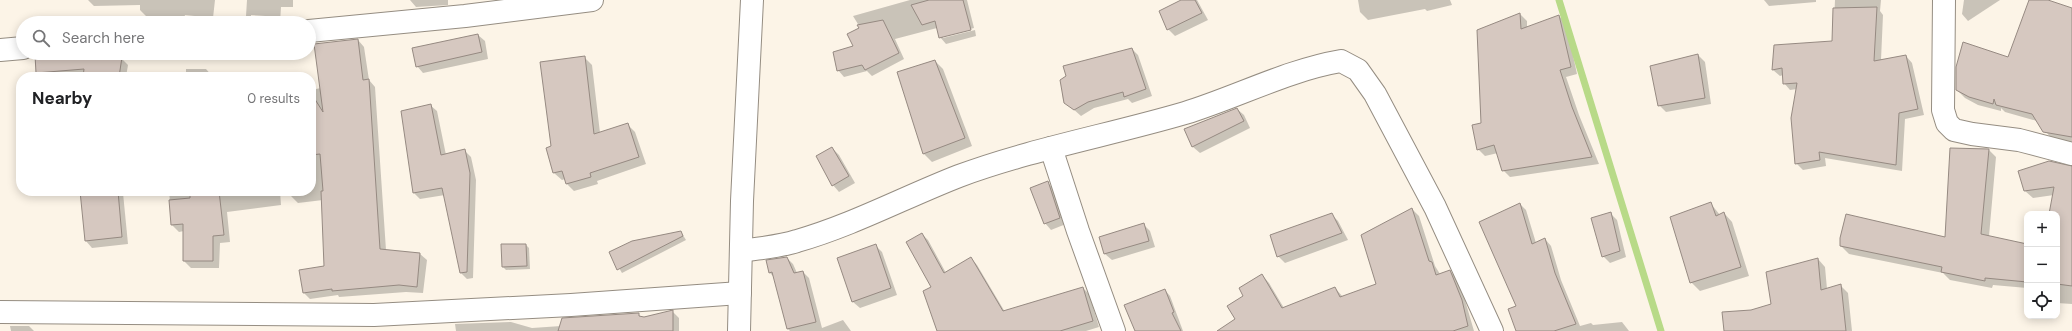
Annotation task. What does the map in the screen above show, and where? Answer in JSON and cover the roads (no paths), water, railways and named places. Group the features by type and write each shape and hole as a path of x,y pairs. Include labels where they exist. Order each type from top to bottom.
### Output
{"street":[{"path":"316,30 465,16 592,0"},
{"path":"739,331 752,0"},
{"path":"1944,0 1943,110 1947,123 1954,130 2018,140 2072,154"},
{"path":"0,50 16,49"},
{"path":"741,251 795,242 833,230 960,176 1075,141 1126,130 1187,112 1302,71 1334,62 1346,62 1358,70 1375,94 1435,207 1492,331"},
{"path":"1051,148 1078,231 1114,331"},
{"path":"0,312 374,315 571,305 740,293"}],"waterway":[{"path":"1559,0 1661,331"}]}
